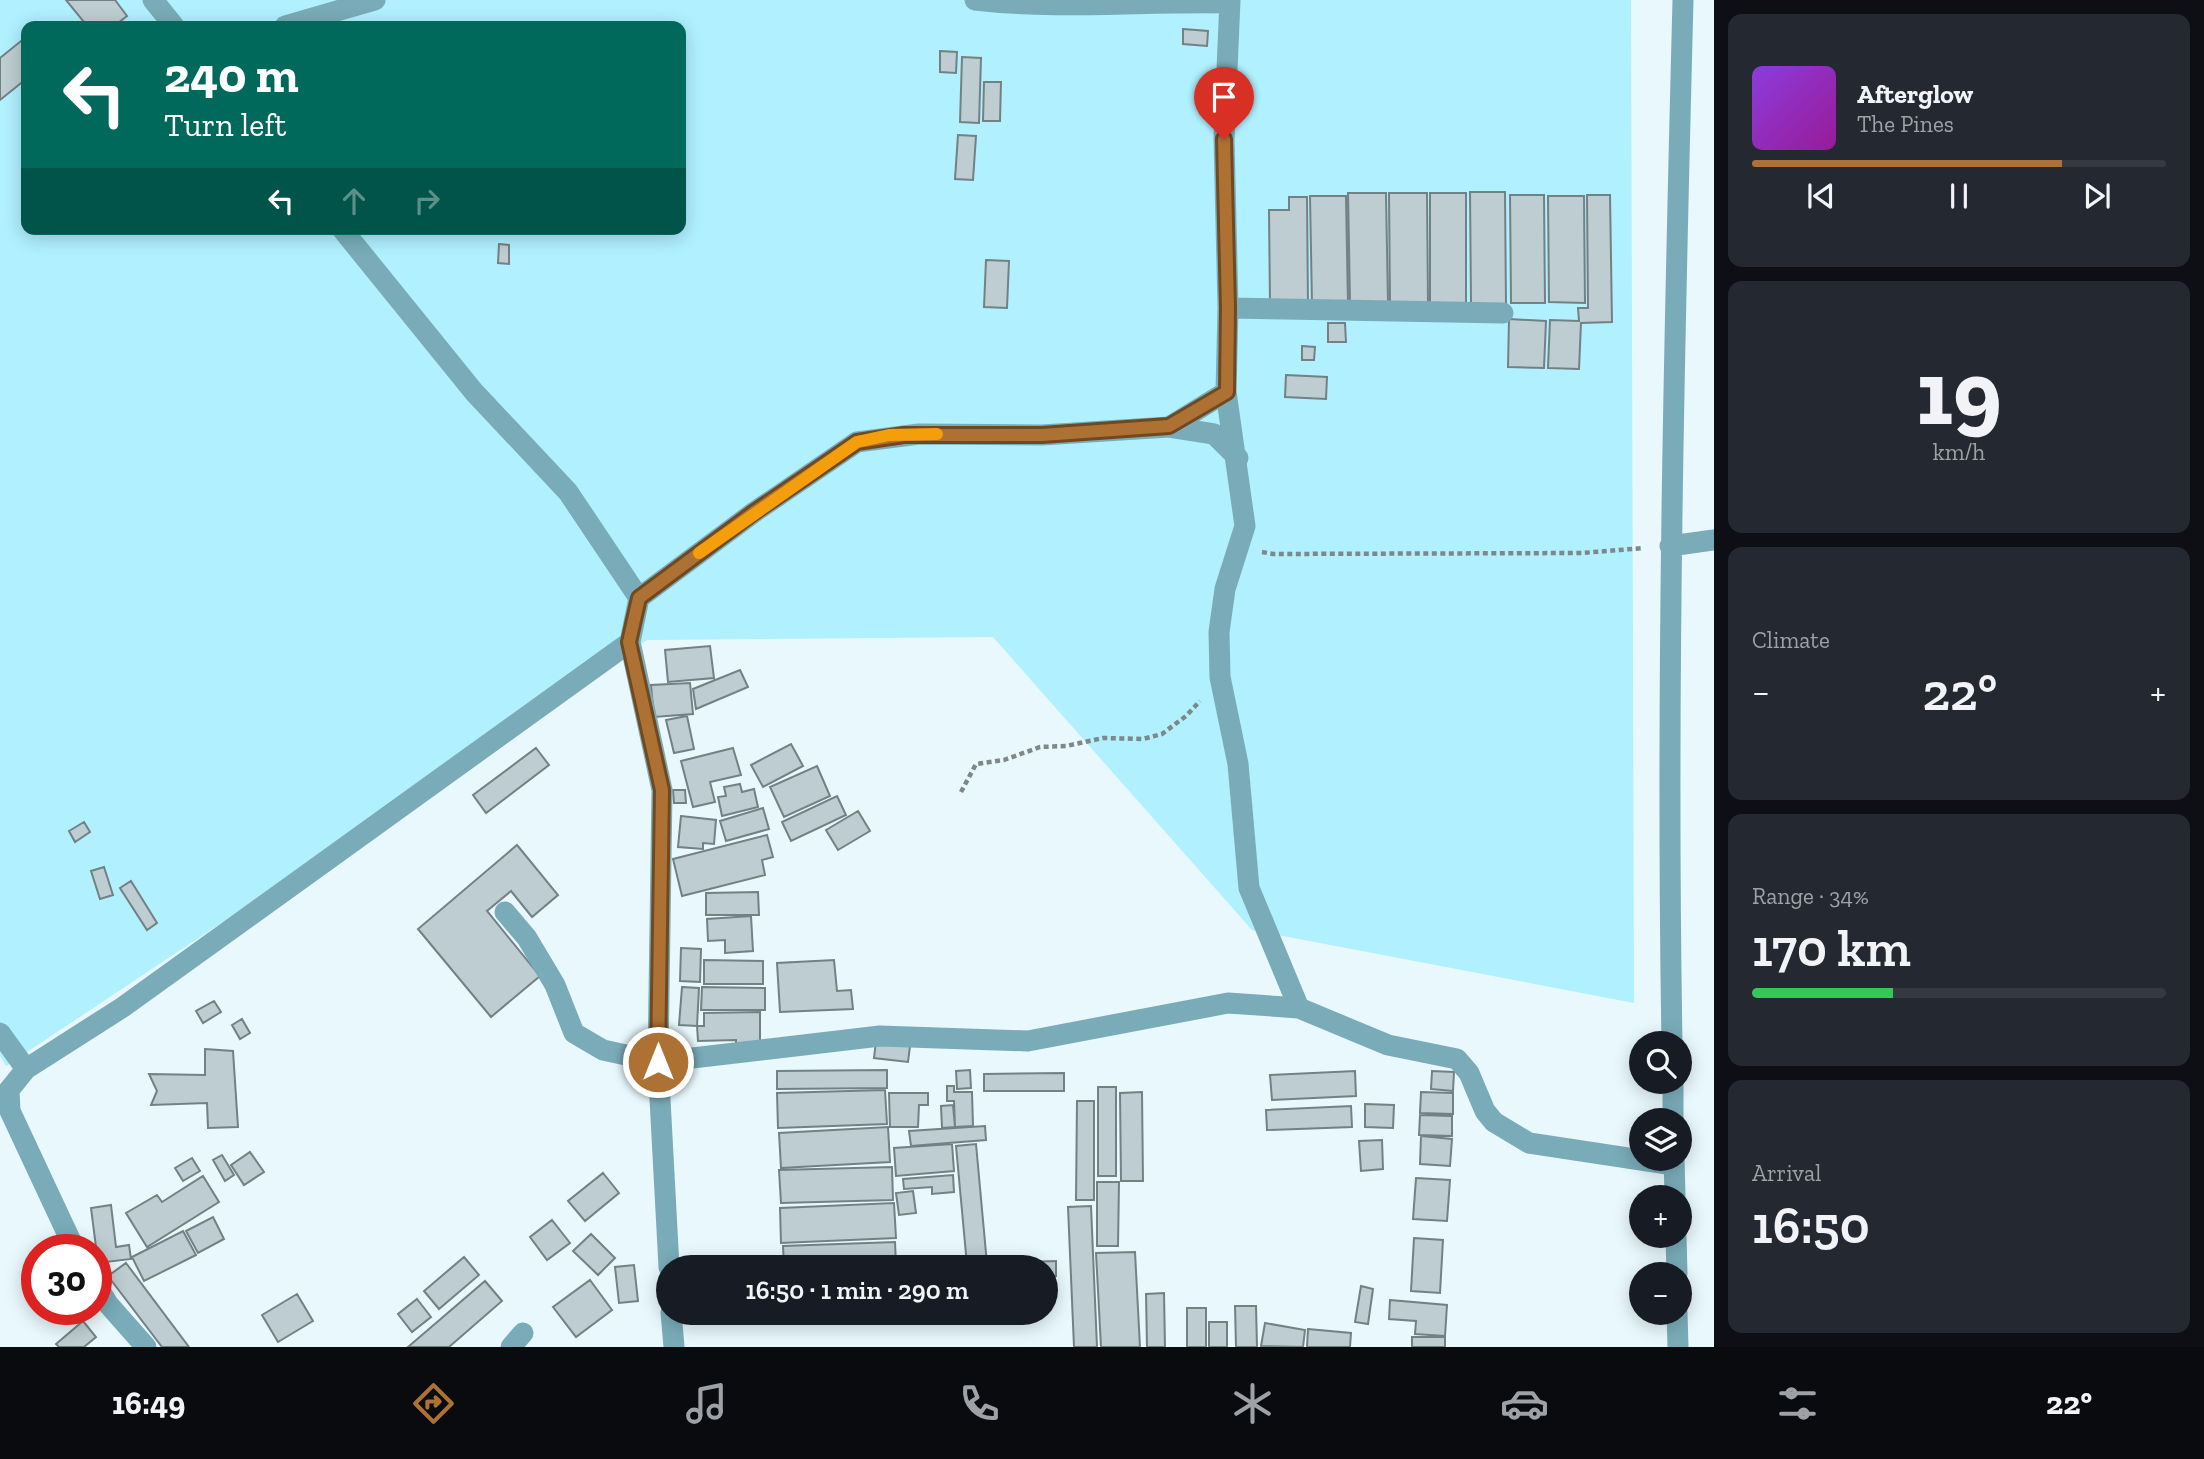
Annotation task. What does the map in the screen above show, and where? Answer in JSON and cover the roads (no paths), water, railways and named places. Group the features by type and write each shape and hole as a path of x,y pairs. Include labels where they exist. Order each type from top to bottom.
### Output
{"street":[{"path":"153,0 170,21"},
{"path":"302,21 375,0"},
{"path":"975,0 1084,6 1159,1 1230,1 1224,139 1227,392 1238,458 1245,526 1223,600 1219,632 1220,677 1238,764 1249,888 1299,1009"},
{"path":"1672,1031 1670,546 1683,0"},
{"path":"347,235 474,392 568,492 639,598"},
{"path":"1228,308 1503,313"},
{"path":"1169,426 1227,392"},
{"path":"668,1255 658,1062 662,790 629,642 639,598 753,513 857,442 919,434 1042,435 1169,426 1214,434 1238,458"},
{"path":"1670,546 1714,540"},
{"path":"67,1234 9,1111 9,1090 26,1069 123,1007 629,642"},
{"path":"505,912 527,938 555,985 574,1033 603,1050 658,1062 880,1036 1028,1041 1228,1003 1299,1009 1388,1045 1457,1059 1469,1073 1485,1111 1494,1122 1529,1143 1629,1156"},
{"path":"0,1033 26,1069"},
{"path":"112,1309 146,1347"},
{"path":"672,1325 674,1347"},
{"path":"1677,1325 1678,1347"}]}
